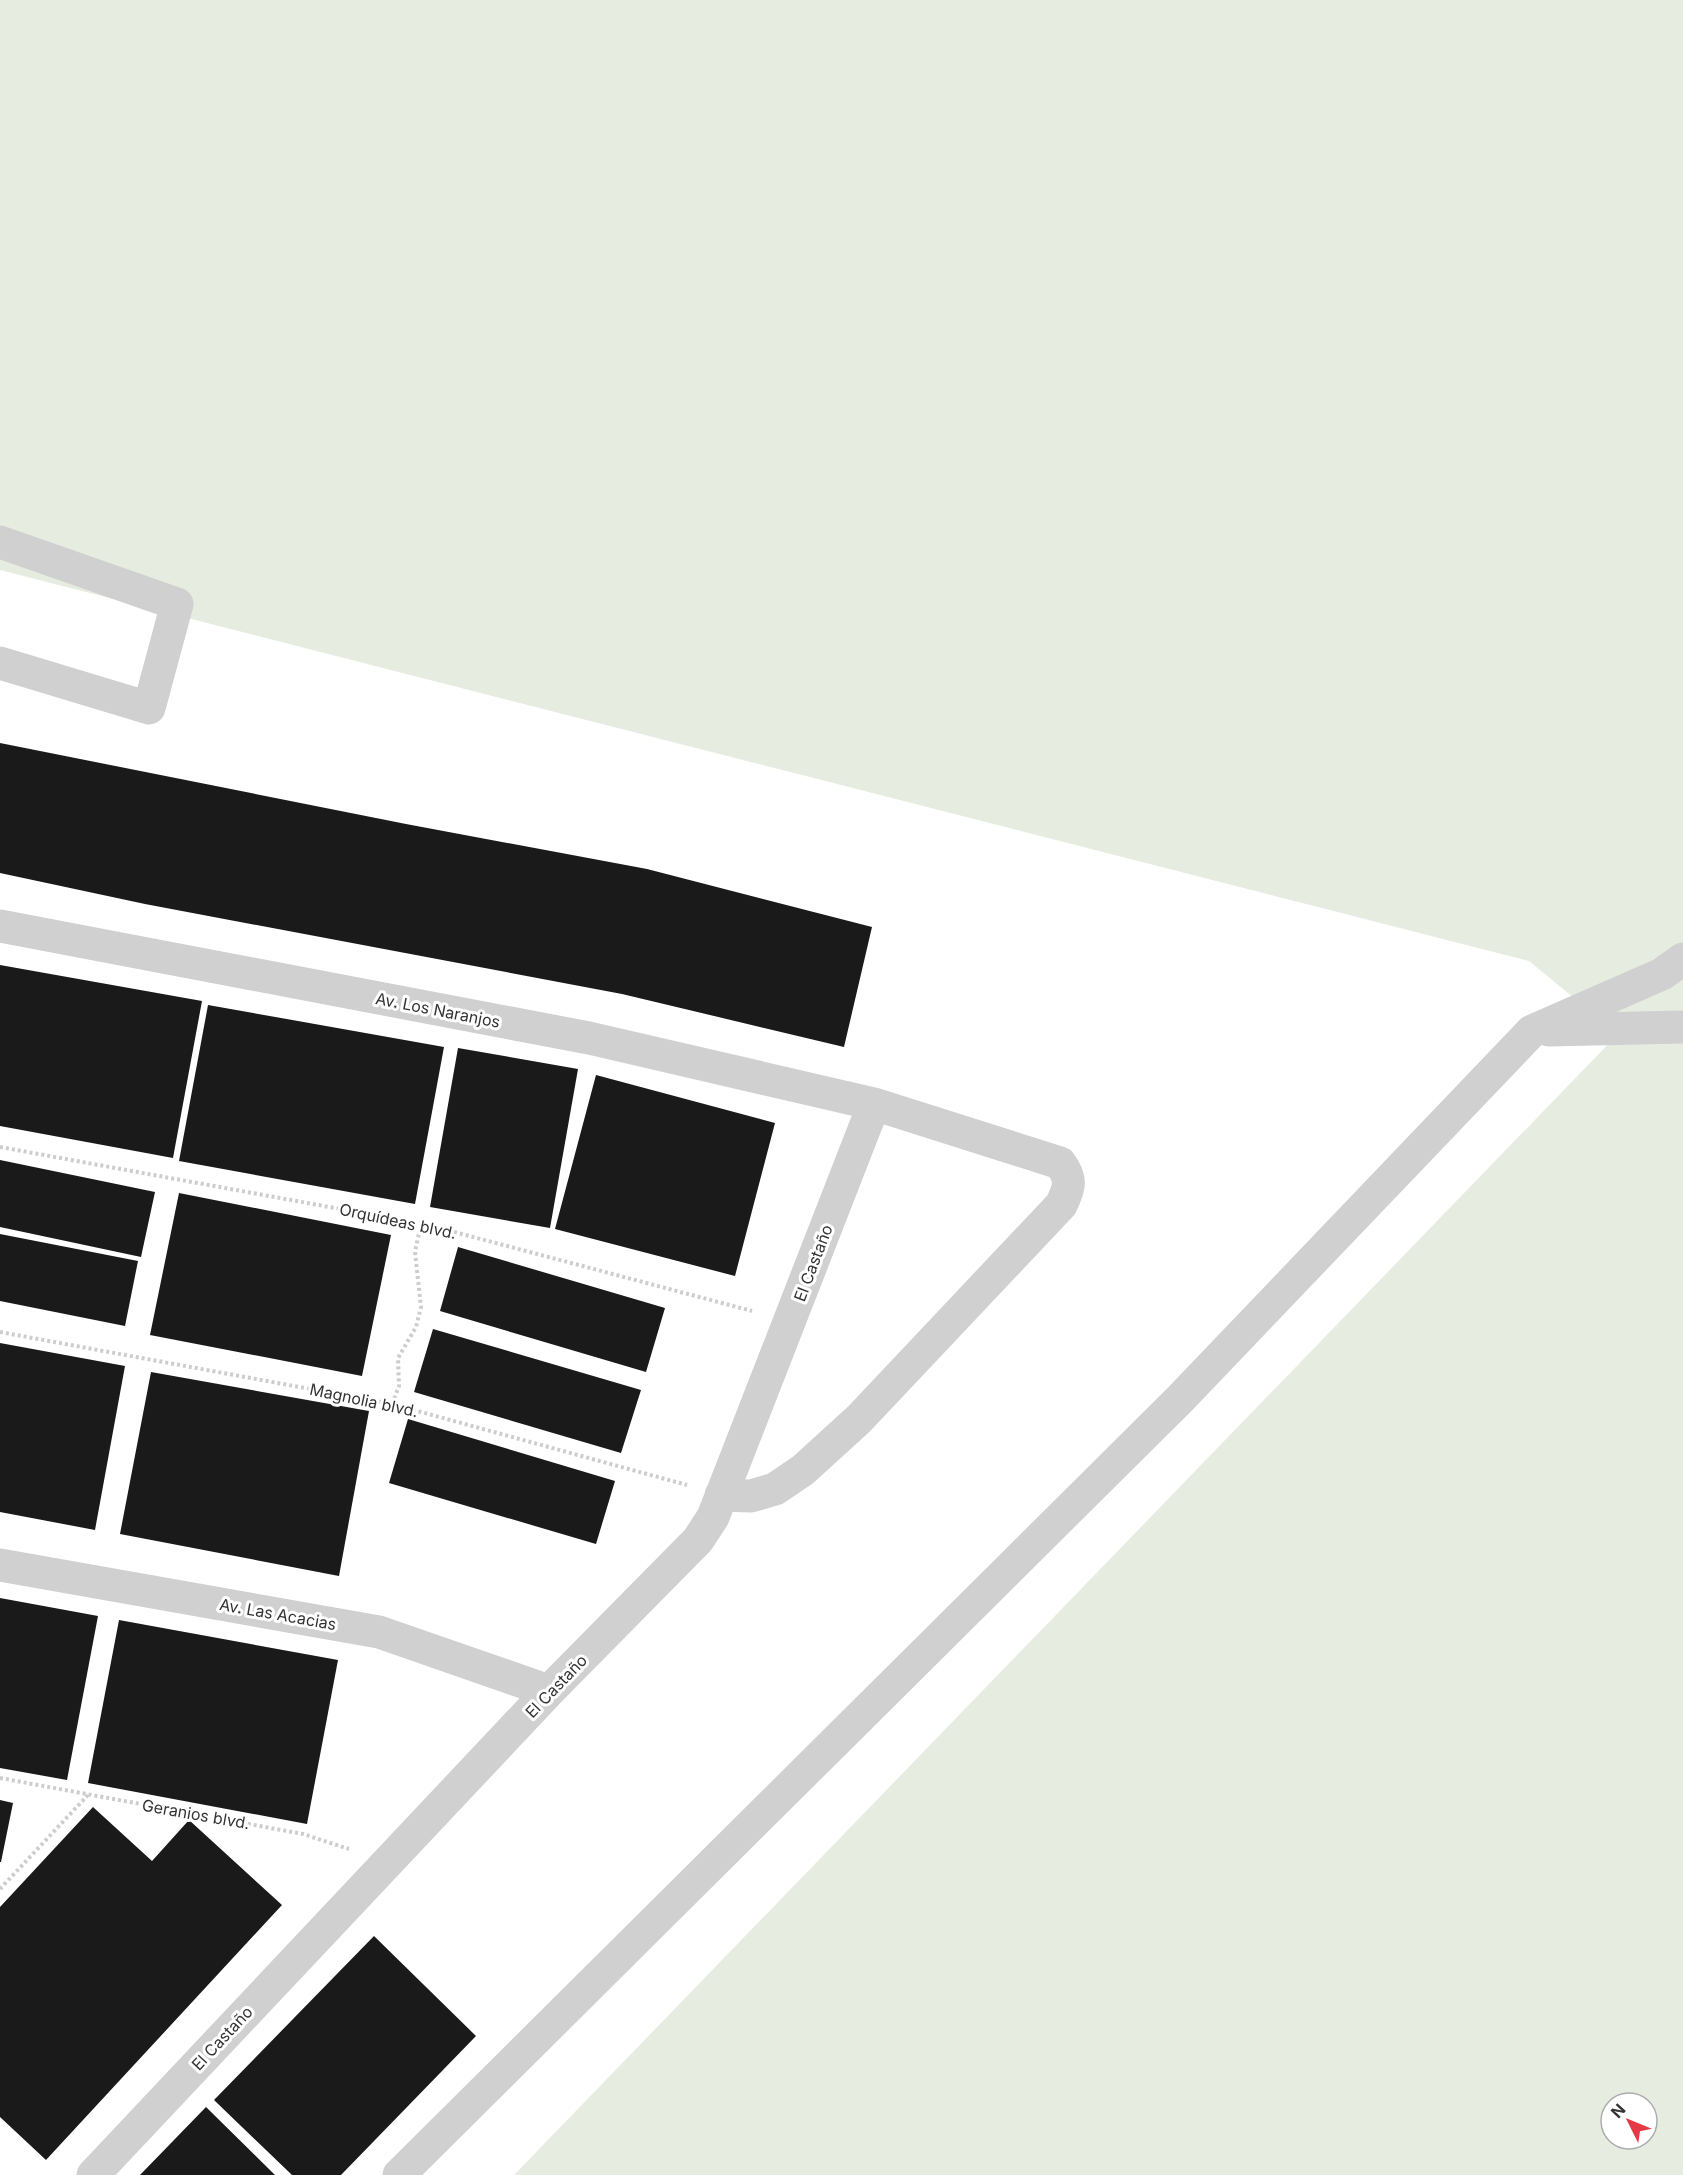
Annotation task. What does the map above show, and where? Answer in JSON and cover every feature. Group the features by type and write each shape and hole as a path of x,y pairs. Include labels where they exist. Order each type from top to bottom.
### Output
{"street":[{"path":"0,542 177,604 149,708 0,663"},
{"name":"Av. Los Naranjos","path":"0,926 590,1038 874,1104 1045,1155 1060,1163 1068,1173 1070,1187 1061,1204 859,1419 802,1470 775,1489 751,1496 721,1495"},
{"path":"399,2175 1180,1400 1532,1031 1662,974 1683,959"},
{"path":"1532,1031 1683,1027"},
{"name":"El Castaño","path":"93,2175 549,1691 680,1562 712,1516 721,1495 874,1104"},
{"name":"Av. Las Acacias","path":"0,1565 380,1632 549,1691"}],"path":[{"name":"Orquídeas blvd.","path":"0,1147 421,1224 790,1321"},
{"path":"392,1404 399,1386 398,1358 416,1328 421,1307 415,1252 421,1224"},
{"name":"Magnolia blvd.","path":"0,1332 392,1404 721,1495"},
{"name":"Geranios blvd.","path":"0,1778 303,1834 389,1862"},
{"path":"0,1889 88,1795"}],"shaded area":[{"path":"0,0 1683,0 1683,2175 514,2175 1618,1034 1529,961 0,570"}],"building":[{"path":"0,743 406,824 647,869 872,927 844,1047 622,994 145,904 0,873"},
{"path":"0,965 202,1001 173,1158 0,1126"},
{"path":"208,1005 444,1047 415,1204 179,1161"},
{"path":"458,1048 578,1069 550,1228 430,1207"},
{"path":"596,1075 775,1123 735,1276 555,1229"},
{"path":"0,1160 155,1192 141,1257 0,1227"},
{"path":"179,1193 391,1235 362,1376 150,1335"},
{"path":"0,1234 138,1261 125,1326 0,1301"},
{"path":"458,1247 665,1308 646,1372 440,1311"},
{"path":"433,1329 641,1390 621,1453 414,1392"},
{"path":"0,1343 125,1366 95,1530 0,1512"},
{"path":"151,1372 369,1411 339,1576 120,1534"},
{"path":"408,1419 615,1481 596,1544 389,1483"},
{"path":"0,1598 98,1616 67,1780 0,1768"},
{"path":"119,1620 338,1660 307,1824 88,1783"},
{"path":"0,1800 13,1803 1,1862 0,1862"},
{"path":"93,1807 152,1861 189,1820 282,1905 46,2160 0,2117 0,1907"},
{"path":"374,1936 476,2036 341,2175 292,2175 214,2100"},
{"path":"206,2107 275,2175 140,2175"}]}
